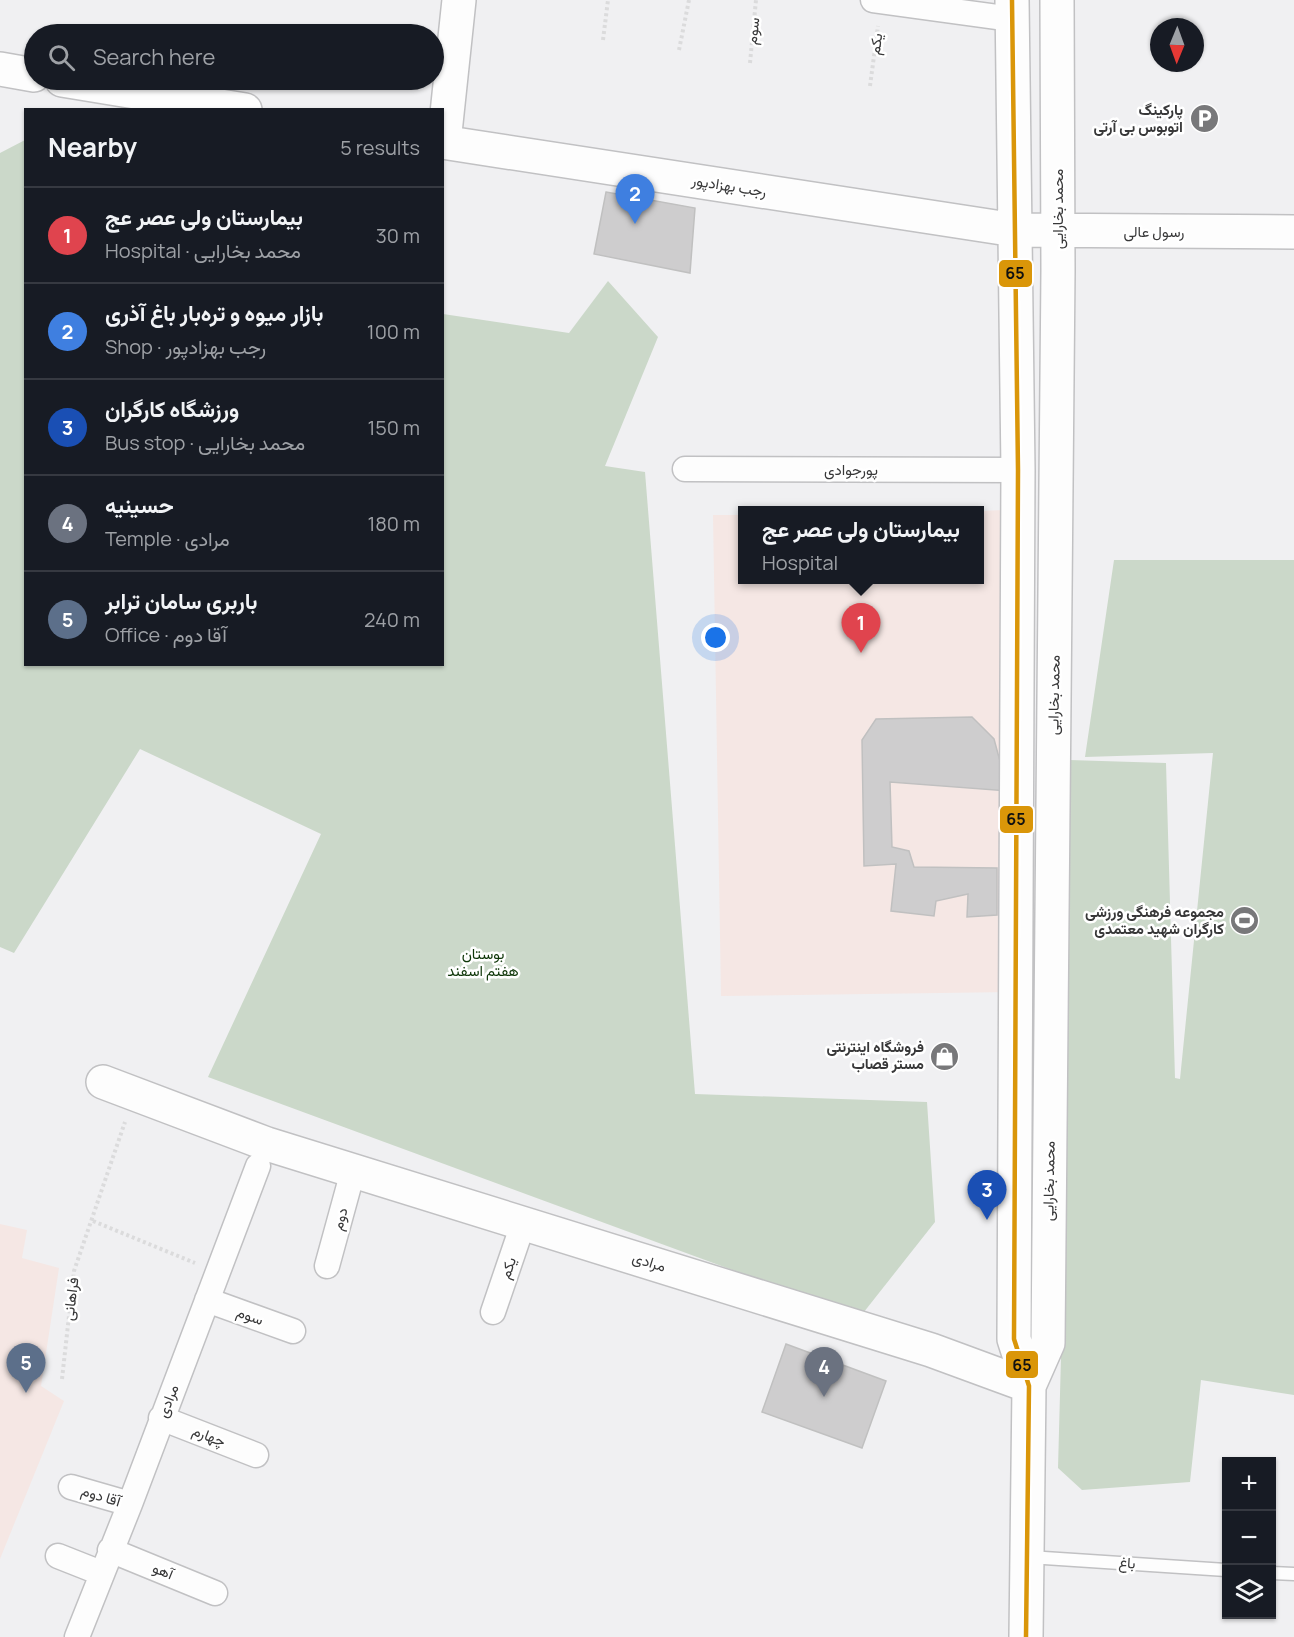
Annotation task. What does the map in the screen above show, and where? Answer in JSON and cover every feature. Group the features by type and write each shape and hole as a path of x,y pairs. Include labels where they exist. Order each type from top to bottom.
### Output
{"main road":[{"path":"444,133 459,0"},
{"name":"محمد بخارایی","path":"1029,1386 1048,1343 1058,231 1057,0"},
{"name":"محمد بخارایی","path":"1012,10 1018,470 1014,1339 1029,1386 1026,1637"},
{"path":"0,69 24,73"},
{"path":"123,90 233,108"},
{"name":"رجب بهزادپور","path":"444,142 1015,230"},
{"name":"رسول عالی","path":"1015,230 1294,232"},
{"path":"1017,569 1055,567"},
{"path":"103,1082 134,1094 262,1155"},
{"name":"مرادی","path":"262,1155 353,1171 931,1350 1029,1386"}],"street":[{"path":"877,1 1012,10"},
{"name":"پورجوادی","path":"685,469 1018,470"},
{"name":"مرادی","path":"77,1637 130,1504 262,1155"},
{"name":"دوم","path":"327,1266 353,1171"},
{"name":"یکم","path":"493,1312 523,1224"},
{"name":"سوم","path":"207,1300 293,1331"},
{"name":"چهارم","path":"161,1418 256,1455"},
{"name":"آقا دوم","path":"71,1487 130,1504"},
{"name":"آهو","path":"110,1550 215,1593"},
{"path":"58,1556 101,1574"}],"lane":[{"name":"باغ","path":"1028,1557 1222,1570"},
{"path":"1276,1573 1294,1574"}],"path":[{"path":"603,40 608,0"},
{"path":"679,50 689,0"},
{"name":"سوم","path":"750,63 756,0"},
{"name":"یکم","path":"870,86 877,1"},
{"name":"فراهانی","path":"62,1379 74,1270 93,1221 134,1094"},
{"path":"93,1221 218,1273"}],"shaded area":[{"path":"1004,510 1012,992 721,996 713,515 738,515 738,584 984,584 984,511"},
{"path":"0,1224 27,1230 22,1258 59,1268 41,1386 64,1401 0,1559"}],"green space":[{"name":"بوستان هفتم اسفند","path":"24,141 24,666 444,666 444,314 569,333 608,281 658,337 605,466 645,472 695,1094 927,1102 935,1222 860,1317 208,1077 321,834 140,749 14,953 0,947 0,153"},
{"path":"1114,560 1294,560 1294,1395 1201,1380 1190,1482 1082,1490 1058,1468 1063,1283 1069,760 1166,763 1175,1078 1180,1079 1213,753 1085,757"}],"building":[{"path":"606,192 695,208 690,273 594,254"},
{"path":"972,717 994,739 1008,791 890,782 892,847 909,851 914,867 997,868 997,915 967,917 968,894 936,901 934,916 891,911 896,864 864,866 862,740 876,719"},
{"path":"786,1344 886,1381 862,1448 762,1412"}],"transit line":[{"name":"65","path":"1012,0 1018,470 1014,1339 1029,1386 1026,1637"}],"place":[{"name":"پارکینگ اتوبوس بی آرتی","path":"1204,119"},
{"name":"بازار میوه و تره‌بار باغ آذری","path":"635,224"},
{"name":"بیمارستان ولی عصر عج","path":"861,653"},
{"name":"مجموعه فرهنگی ورزشی کارگران شهید معتمدی","path":"1245,921"},
{"name":"فروشگاه اینترنتی مستر قصاب","path":"945,1056"},
{"name":"ورزشگاه کارگران","path":"987,1220"},
{"name":"باربری سامان ترابر","path":"26,1393"},
{"name":"حسینیه","path":"824,1397"}]}
